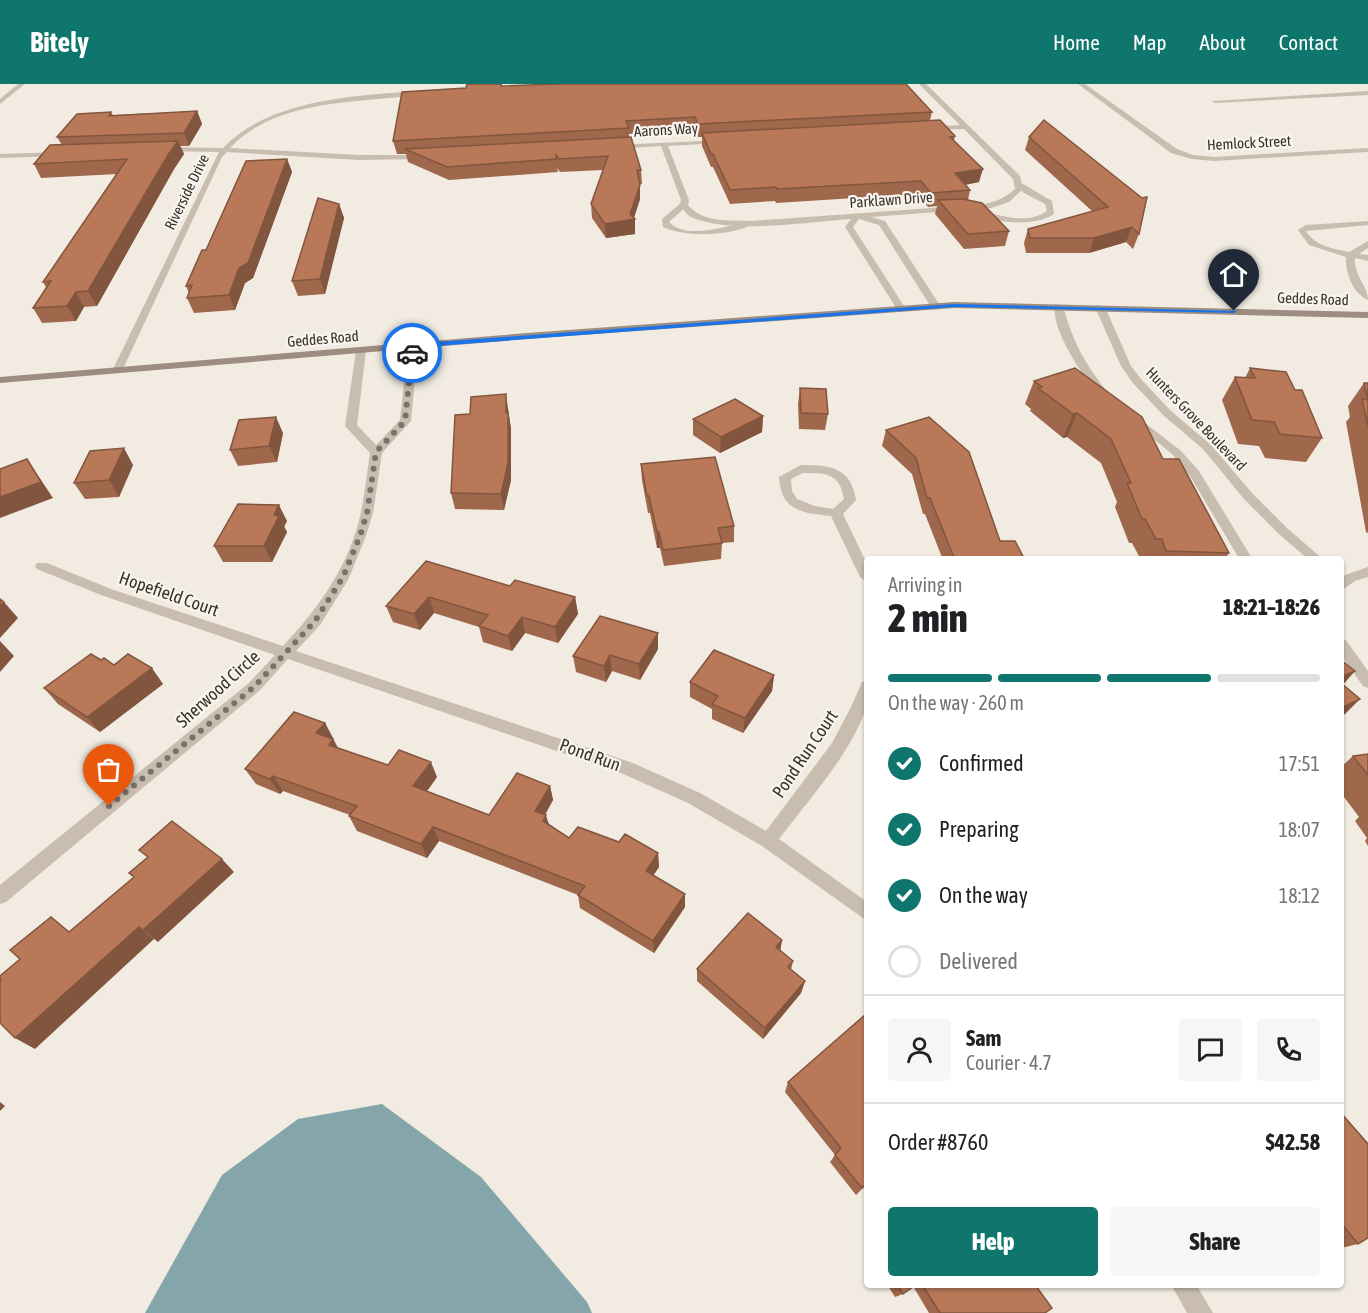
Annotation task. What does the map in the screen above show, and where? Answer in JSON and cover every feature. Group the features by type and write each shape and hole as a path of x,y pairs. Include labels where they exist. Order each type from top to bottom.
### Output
{"main road":[{"name":"Geddes Road","path":"0,380 936,307 1058,306 1368,315"}],"street":[{"path":"0,102 22,84"},
{"path":"921,84 1009,168 1018,183 1027,191 1049,203 1051,212 1040,219 1017,220 957,209"},
{"name":"Hemlock Street","path":"1081,84 1174,150 1192,157 1214,159 1368,150"},
{"path":"1338,84 1368,98"},
{"path":"1363,84 1368,86"},
{"name":"Riverside Drive","path":"117,371 224,149 255,127 304,109 368,96 427,93"},
{"path":"1215,101 1368,93"},
{"path":"914,130 966,127"},
{"name":"Aarons Way","path":"601,147 736,140"},
{"path":"664,144 685,200 684,205 668,217 665,221 666,225 680,231 708,232 751,223"},
{"path":"153,149 224,149 354,159 438,156"},
{"path":"0,157 69,153"},
{"name":"Parklawn Drive","path":"684,205 693,216 718,222 751,223 988,206 1011,200 1019,189 1018,183"},
{"path":"901,309 849,226 857,216 882,223 936,307"},
{"path":"1368,223 1306,227 1302,230 1303,235 1319,247 1368,258"},
{"path":"1368,244 1351,255 1349,266 1355,281 1368,297"},
{"path":"1058,306 1065,336 1078,362 1100,390 1176,452 1195,474 1245,556"},
{"name":"Hunters Grove Boulevard","path":"1100,307 1126,366 1137,381 1167,413 1207,447 1248,496 1284,532 1313,556"},
{"path":"361,351 351,426 376,452 405,421 413,346"},
{"name":"Sherwood Circle","path":"0,896 254,687 315,621 343,577 367,513 376,452"},
{"path":"801,469 821,469 835,473 847,484 850,500 836,513 813,510 792,502 786,491 785,477 801,469"},
{"path":"836,513 864,571"},
{"name":"Hopefield Court","path":"42,566 106,592 286,653"},
{"path":"1344,583 1350,578 1368,572"},
{"path":"1344,649 1368,682"},
{"name":"Pond Run","path":"286,653 627,768 694,798 768,841 864,912"},
{"name":"Pond Run Court","path":"768,841 845,735 864,695"},
{"path":"1185,1288 1201,1313"}],"water":[{"path":"382,1104 481,1177 587,1302 592,1313 145,1313 222,1175 298,1119"}],"building":[{"path":"467,84 501,84 501,86 906,84 932,112 698,124 695,117 626,121 629,128 393,141 402,92 466,88"},
{"path":"197,111 184,133 57,137 77,114 111,112 109,116"},
{"path":"940,120 955,136 950,137 983,169 955,173 970,190 931,193 921,181 730,190 702,133"},
{"path":"1044,120 1142,198 1147,197 1139,234 1132,227 1094,238 1030,238 1028,229 1108,207 1029,137"},
{"path":"631,137 641,170 637,170 640,185 630,214 635,219 605,224 591,204 608,156 559,159 556,155 556,159 447,167 405,149"},
{"path":"178,141 88,291 76,292 67,306 33,308 51,281 43,282 127,159 34,164 50,145"},
{"path":"287,159 248,263 239,268 229,295 187,298 192,285 186,286 202,250 206,250 246,161"},
{"path":"318,198 339,204 320,279 292,281"},
{"path":"963,199 982,203 1009,231 968,234 938,200"},
{"path":"1075,368 1142,417 1163,459 1179,459 1229,553 1166,551 1162,539 1156,539 1145,519 1142,519 1127,483 1131,483 1111,439 1077,413 1073,414 1038,388 1042,387 1034,381"},
{"path":"1250,368 1286,372 1295,390 1302,390 1322,438 1280,434 1274,422 1252,420 1235,377 1255,378"},
{"path":"1364,383 1368,383 1368,400"},
{"path":"800,388 826,389 828,414 801,413"},
{"path":"506,394 508,463 501,494 451,493 455,415 470,414 471,397"},
{"path":"735,399 763,416 721,437 693,419"},
{"path":"1362,399 1368,400 1368,426"},
{"path":"276,417 269,446 230,450 239,420"},
{"path":"929,417 969,452 1000,541 1015,541 1023,556 953,556 930,498 927,498 916,458 886,430"},
{"path":"124,448 109,480 74,483 90,451"},
{"path":"715,457 734,526 718,528 722,543 663,550 649,496 647,496 641,464"},
{"path":"27,459 41,482 0,497 0,469"},
{"path":"238,504 279,505 274,515 279,516 264,546 214,546"},
{"path":"426,561 510,586 515,580 575,597 555,627 522,617 508,636 479,626 488,615 429,597 414,614 386,606"},
{"path":"600,616 658,633 639,664 610,655 604,666 573,656"},
{"path":"714,650 774,675 745,718 712,704 718,696 690,682"},
{"path":"91,654 101,660 104,658 114,665 128,654 152,668 87,717 44,688"},
{"path":"1344,662 1355,671 1344,676"},
{"path":"1344,686 1360,699 1344,707"},
{"path":"294,712 325,723 316,733 333,739 329,745 388,765 399,750 431,762 413,786 489,815 517,773 550,786 535,811 546,815 543,821 569,838 578,827 619,842 625,834 658,853 646,871 685,894 653,941 578,895 585,886 433,827 421,844 349,816 357,806 273,776 270,779 245,769"},
{"path":"1368,754 1368,775 1353,756"},
{"path":"172,821 222,859 143,930 139,927 15,1038 0,1023 0,976 20,959 10,950 51,917 69,932 134,877 129,873 148,857 139,850"},
{"path":"748,913 782,940 776,947 793,961 788,967 805,981 765,1028 697,969"},
{"path":"864,1016 864,1186 862,1188 835,1155 841,1148 788,1082"},
{"path":"1344,1116 1368,1144 1368,1238 1358,1244 1344,1227"},
{"path":"899,1288 911,1288 903,1294"},
{"path":"924,1288 1037,1288 1052,1308 1045,1313 940,1313"}],"way so far":[{"path":"109,806 254,687 315,621 343,577 360,536 367,513 376,452 405,421 412,353"}],"route":[{"path":"412,353 413,346 954,305 1234,311"}]}
